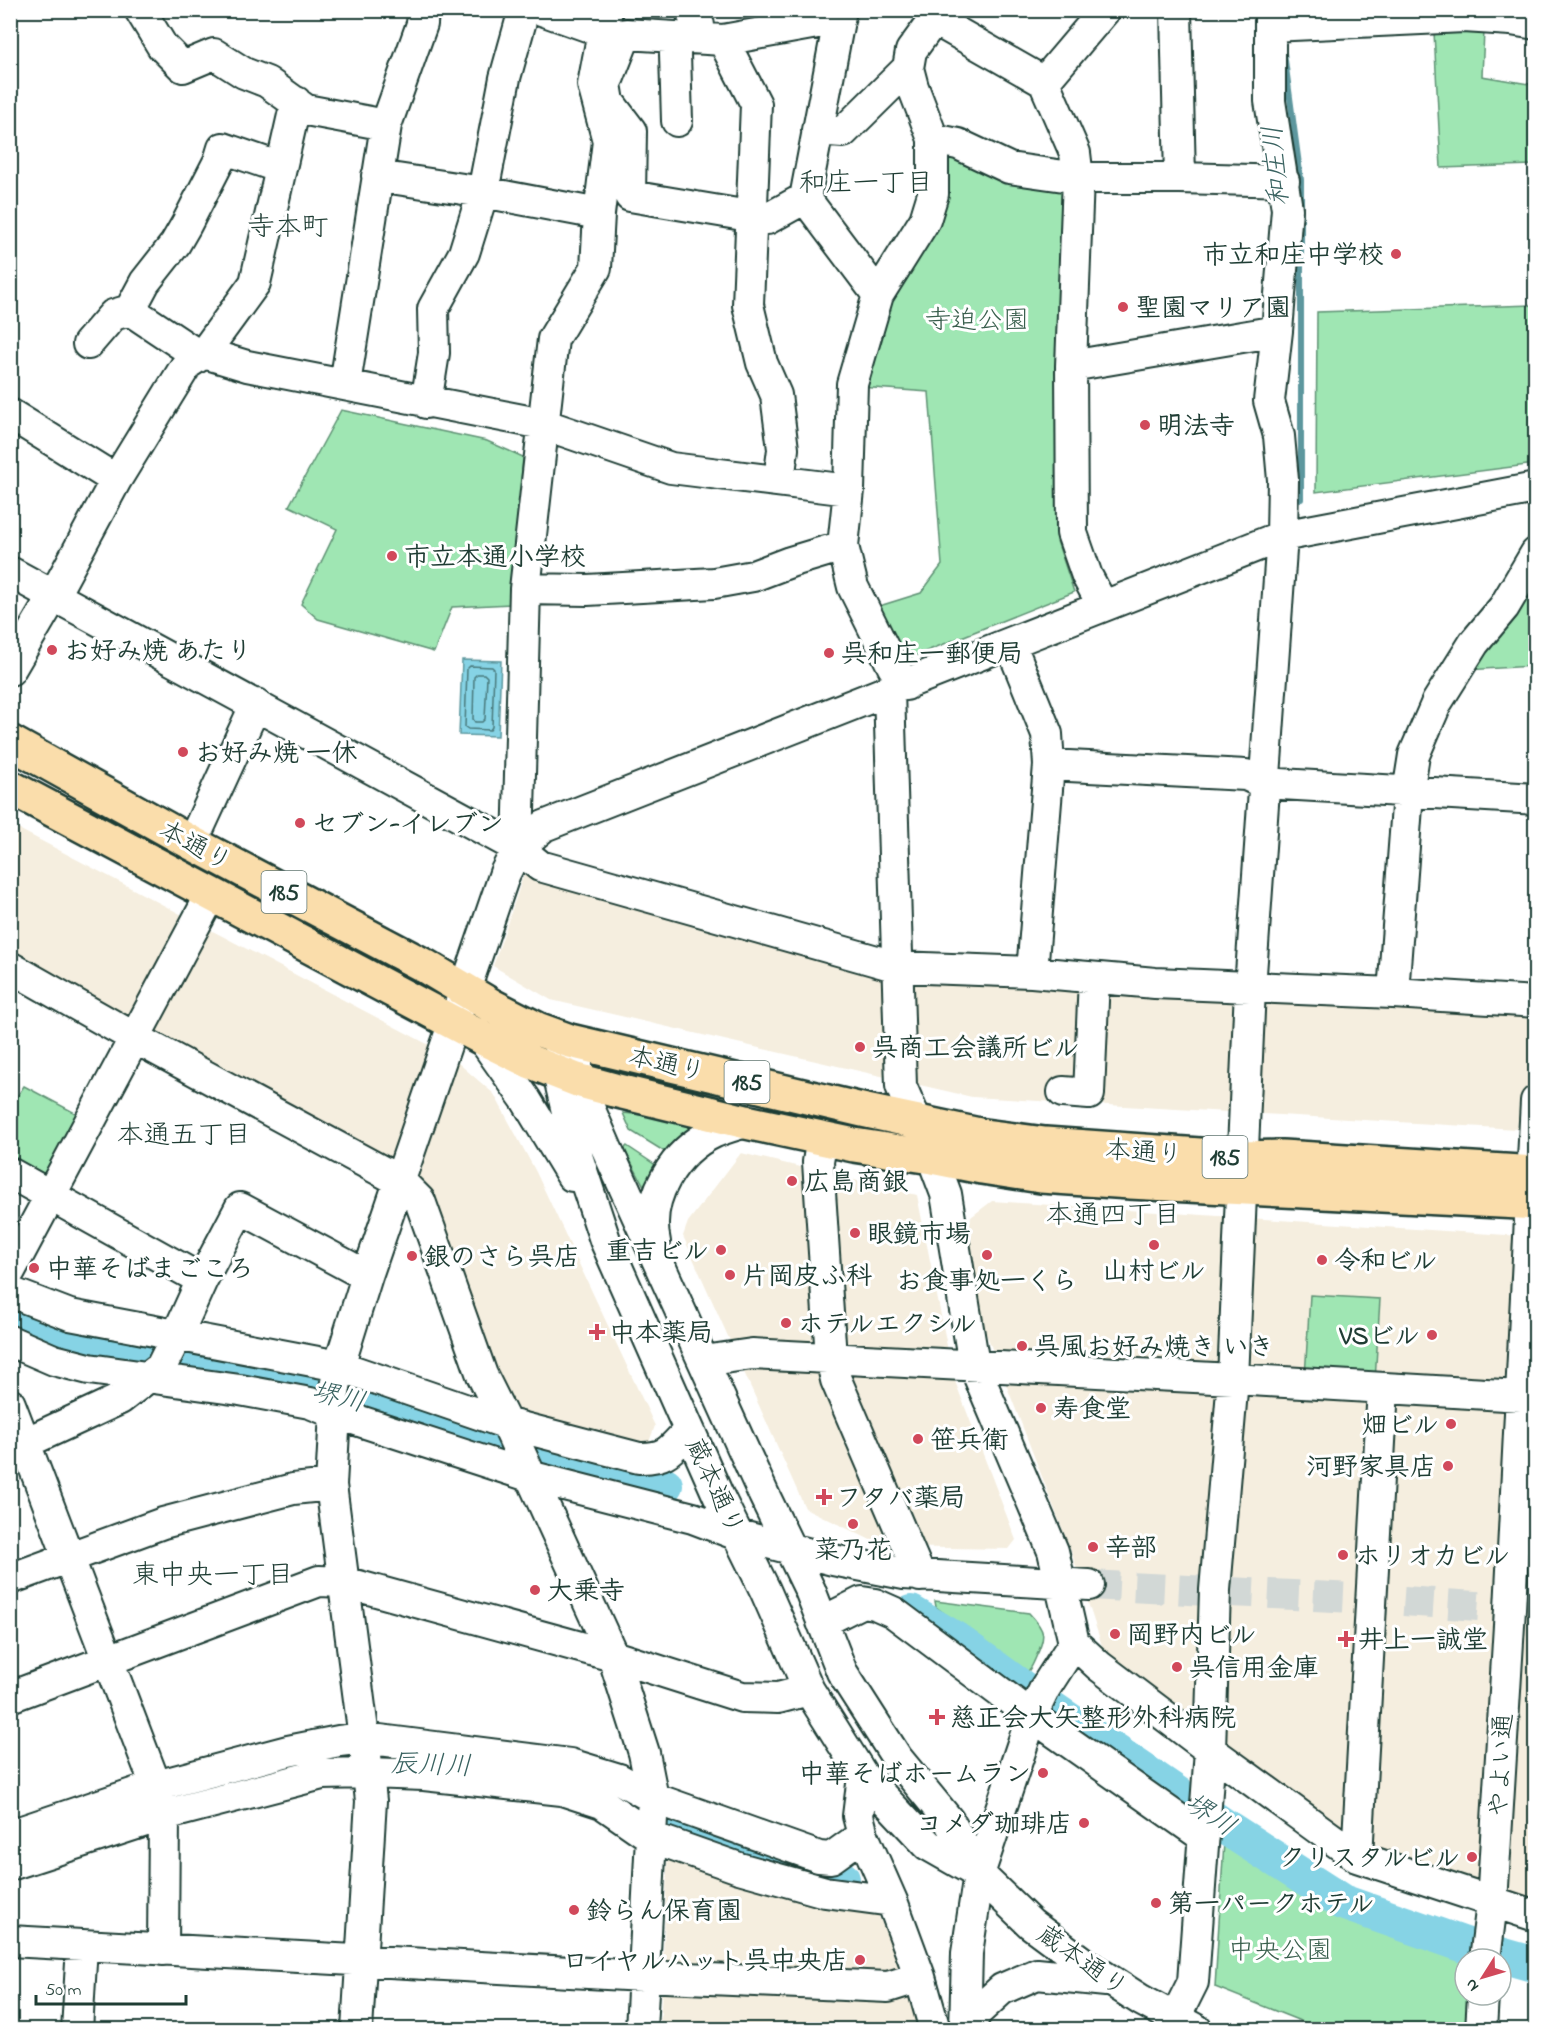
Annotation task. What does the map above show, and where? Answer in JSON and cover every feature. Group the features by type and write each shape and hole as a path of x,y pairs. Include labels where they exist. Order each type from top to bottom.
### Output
{"highway":[{"name":"本通り","path":"10,742 192,843 425,966 466,992 537,1029 568,1040 984,1136 1241,1173"},
{"name":"本通り","path":"10,787 531,1062 614,1090 822,1138 1041,1176 1241,1173 1533,1188"}],"street":[{"path":"140,10 162,46 183,67 213,54 244,73 267,82 306,110 386,125"},
{"path":"345,384 386,125 422,24 423,10"},
{"path":"426,403 434,353 433,309 464,253 483,192 505,78 524,10"},
{"path":"542,10 612,26 698,31 840,15 805,198 878,295"},
{"path":"1176,10 1180,178"},
{"path":"1044,81 1101,12"},
{"path":"1103,606 1087,576 1072,533 1071,366 1077,178 1075,153 1044,81 938,16 911,51 908,68 933,139 933,194 924,220 878,295 852,384 849,490 843,546 853,587 893,667 897,688 898,967 901,1086 946,1194 974,1365 1053,1551 1074,1643 1099,1666 1210,1750 1357,1857 1491,1912 1536,1916"},
{"path":"1181,2026 1193,1982 1210,1750 1215,1590 1233,1379 1250,988 1282,536 1283,480 1279,436 1269,401 1287,209 1270,101 1270,18 1464,17 1536,24"},
{"path":"612,26 602,77 609,102 631,131 630,196 767,219 805,198"},
{"path":"677,121 676,42 698,31"},
{"path":"698,31 756,104 748,304 762,363 776,395 783,449 779,481"},
{"path":"817,130 843,132 908,68"},
{"path":"518,848 525,589 553,339 596,268 599,214 608,141 594,85 602,77"},
{"path":"10,670 54,595 116,480 187,364 202,354 255,282 296,102"},
{"path":"933,139 958,144 1009,168 1077,178 1284,181"},
{"path":"88,344 113,315 130,310 145,282 175,244 224,148 281,168"},
{"path":"377,176 483,192 599,214"},
{"path":"130,310 202,354 247,366 345,384 426,403 543,424 671,468 849,490"},
{"path":"1071,366 1277,331"},
{"path":"10,414 116,480"},
{"path":"357,2030 370,1802 364,1738 331,1485 336,1388 367,1276 400,1181 468,1030 466,992 505,873 518,848 544,826 1282,536 1536,488"},
{"path":"525,589 587,590 714,583 753,576 843,546"},
{"path":"1393,993 1408,793 1414,755 1437,702 1474,644 1504,607 1536,553"},
{"path":"10,572 518,848 540,866 898,967 1032,972 1093,986 1393,993 1536,1002"},
{"path":"1010,643 1047,734 1049,765 1032,972"},
{"path":"192,843 256,705"},
{"path":"1049,765 1246,775 1263,783 1536,799"},
{"path":"10,1271 212,895"},
{"path":"10,967 135,1038 400,1181 420,1201 482,1375 613,1656 644,1753 653,1798 641,2030"},
{"path":"1071,1092 1089,1094 1093,986"},
{"path":"468,1030 526,1100 566,1164 605,1240"},
{"name":"蔵本通り","path":"568,1040 568,1076 578,1159 605,1240 689,1430 765,1590 809,1690 863,1776 928,1845 979,1874 1031,1924 1181,2026"},
{"name":"蔵本通り","path":"568,1076 662,1269 810,1590 842,1672 897,1758 950,1821 979,1874"},
{"name":"やよい通","path":"1487,1947 1491,1912 1510,1609 1527,1397 1536,1101"},
{"path":"662,1269 652,1228 655,1200 671,1167 692,1146 714,1133 746,1122"},
{"path":"822,1138 818,1162 831,1358 836,1380 912,1575 893,1612"},
{"path":"10,1173 202,1280"},
{"path":"18,1447 120,1399 165,1356 240,1208 367,1276"},
{"path":"10,1292 165,1356 310,1403 336,1388"},
{"path":"10,1341 54,1360 89,1369 165,1356 336,1388 639,1458 654,1459 667,1453 689,1430"},
{"path":"704,1361 752,1354 1527,1397"},
{"path":"336,1388 528,1471 693,1518 738,1535 833,1560 912,1575 1089,1585"},
{"path":"1357,1857 1383,1388"},
{"path":"10,1404 18,1447 69,1558 156,1786 164,1815 163,1950"},
{"path":"10,1579 163,1523 293,1489 331,1485"},
{"path":"10,1697 319,1581 344,1581 613,1656 742,1697 778,1698 809,1690"},
{"path":"822,1622 862,1602 875,1604 893,1612 1037,1706 1204,1833"},
{"path":"965,2030 967,1953 979,1874 1037,1706 1074,1643"},
{"path":"10,1835 156,1786 288,1751 364,1738 570,1764 619,1779 653,1798 819,1857 831,1858 863,1835"},
{"path":"10,1864 164,1815 322,1774 424,1775 562,1790 602,1803 651,1838 739,1868 825,1892 892,1901"},
{"path":"863,1776 858,1816 863,1835 892,1901 920,1977 935,2030"},
{"path":"10,1941 643,1976 888,1987 920,1977"},
{"path":"77,2030 82,1946"},
{"path":"965,2030 978,2011 1002,1989 1037,1974 1112,1981"},
{"path":"1481,2030 1482,2007"}],"shaded area":[{"path":"15,827 450,1056 494,1094 536,1172 655,1426 646,1450 508,1419 422,1189 11,970 10,828"},
{"path":"525,871 894,971 1535,1008 1535,1130 972,1097 551,1000 493,966"},
{"path":"741,1153 917,1195 953,1376 1016,1540 1009,1549 885,1547 805,1508 683,1236 688,1222"},
{"path":"992,1201 1535,1237 1535,1906 1368,1853 1108,1664 1071,1551 984,1328 969,1230 971,1217"},
{"path":"668,1850 873,1903 915,2000 916,2029 660,2030"}],"green space":[{"path":"1484,31 1482,76 1535,85 1535,165 1441,168 1434,32"},
{"name":"寺迫公園","path":"951,150 1069,183 1057,541 1074,592 904,660 873,608 921,593 942,565 929,392 860,387 889,296 938,218"},
{"path":"1535,305 1535,464 1316,492 1317,312"},
{"path":"341,410 487,441 523,457 511,604 452,607 434,652 318,619 301,604 337,529 289,506"},
{"path":"1535,582 1535,666 1467,670"},
{"path":"24,1086 79,1115 42,1181 11,1164 10,1107"},
{"path":"623,1113 663,1117 701,1132 670,1155 631,1131"},
{"path":"627,1146 663,1170 650,1197 624,1149"},
{"path":"1310,1295 1380,1299 1375,1381 1305,1377"},
{"path":"935,1601 1029,1613 1043,1634 1042,1644 1034,1662 1025,1674 936,1607"},
{"name":"中央公園","path":"1224,1842 1338,1914 1453,1957 1453,2007 1469,2007 1466,2029 1323,2030 1215,1987"}],"water":[{"path":"462,660 501,661 498,736 459,735"}],"waterway":[{"name":"和庄川","path":"1284,53 1301,180 1301,499"},
{"name":"堺川","path":"10,1317 69,1339 141,1358 352,1396 430,1427 536,1456 665,1485"},
{"name":"堺川","path":"911,1613 956,1640 1029,1693 1227,1828 1342,1902 1465,1945 1536,1965"},
{"name":"辰川川","path":"639,1799 679,1823 796,1869 842,1879"}],"tunnel":[{"path":"1089,1585 1373,1599 1536,1610"}],"place":[{"name":"市立和庄中学校","path":"1396,254"},
{"name":"聖園マリア園","path":"1123,307"},
{"name":"明法寺","path":"1145,425"},
{"name":"市立本通小学校","path":"392,556"},
{"name":"お好み焼 あたり","path":"52,650"},
{"name":"呉和庄一郵便局","path":"829,653"},
{"name":"お好み焼 一休","path":"183,752"},
{"name":"セブン-イレブン","path":"300,823"},
{"name":"呉商工会議所ビル","path":"860,1047"},
{"name":"広島商銀","path":"792,1181"},
{"name":"眼鏡市場","path":"855,1233"},
{"name":"山村ビル","path":"1154,1245"},
{"name":"重吉ビル","path":"721,1250"},
{"name":"お食事処一くら","path":"987,1255"},
{"name":"銀のさら呉店","path":"412,1256"},
{"name":"令和ビル","path":"1322,1260"},
{"name":"中華そばまごころ","path":"34,1268"},
{"name":"片岡皮ふ科","path":"730,1275"},
{"name":"ホテルエクシル","path":"786,1323"},
{"name":"中本薬局","path":"597,1332"},
{"name":"VSビル","path":"1432,1335"},
{"name":"呉風お好み焼き いき","path":"1022,1346"},
{"name":"寿食堂","path":"1041,1408"},
{"name":"畑ビル","path":"1451,1424"},
{"name":"笹兵衛","path":"918,1439"},
{"name":"河野家具店","path":"1448,1466"},
{"name":"フタバ薬局","path":"824,1497"},
{"name":"菜乃花","path":"853,1524"},
{"name":"辛部","path":"1093,1547"},
{"name":"ホリオカビル","path":"1343,1555"},
{"name":"大乗寺","path":"535,1590"},
{"name":"岡野内ビル","path":"1115,1634"},
{"name":"井上一誠堂","path":"1346,1639"},
{"name":"呉信用金庫","path":"1177,1667"},
{"name":"慈正会大矢整形外科病院","path":"937,1717"},
{"name":"中華そばホームラン","path":"1043,1773"},
{"name":"コメダ珈琲店","path":"1084,1823"},
{"name":"クリスタルビル","path":"1472,1857"},
{"name":"第一パークホテル","path":"1156,1903"},
{"name":"鈴らん保育園","path":"574,1910"},
{"name":"ロイヤルハット呉中央店","path":"860,1960"}],"district":[{"name":"和庄一丁目","path":"866,182"},
{"name":"寺本町","path":"288,226"},
{"name":"本通五丁目","path":"184,1134"},
{"name":"本通四丁目","path":"1113,1214"},
{"name":"東中央一丁目","path":"213,1574"}]}
